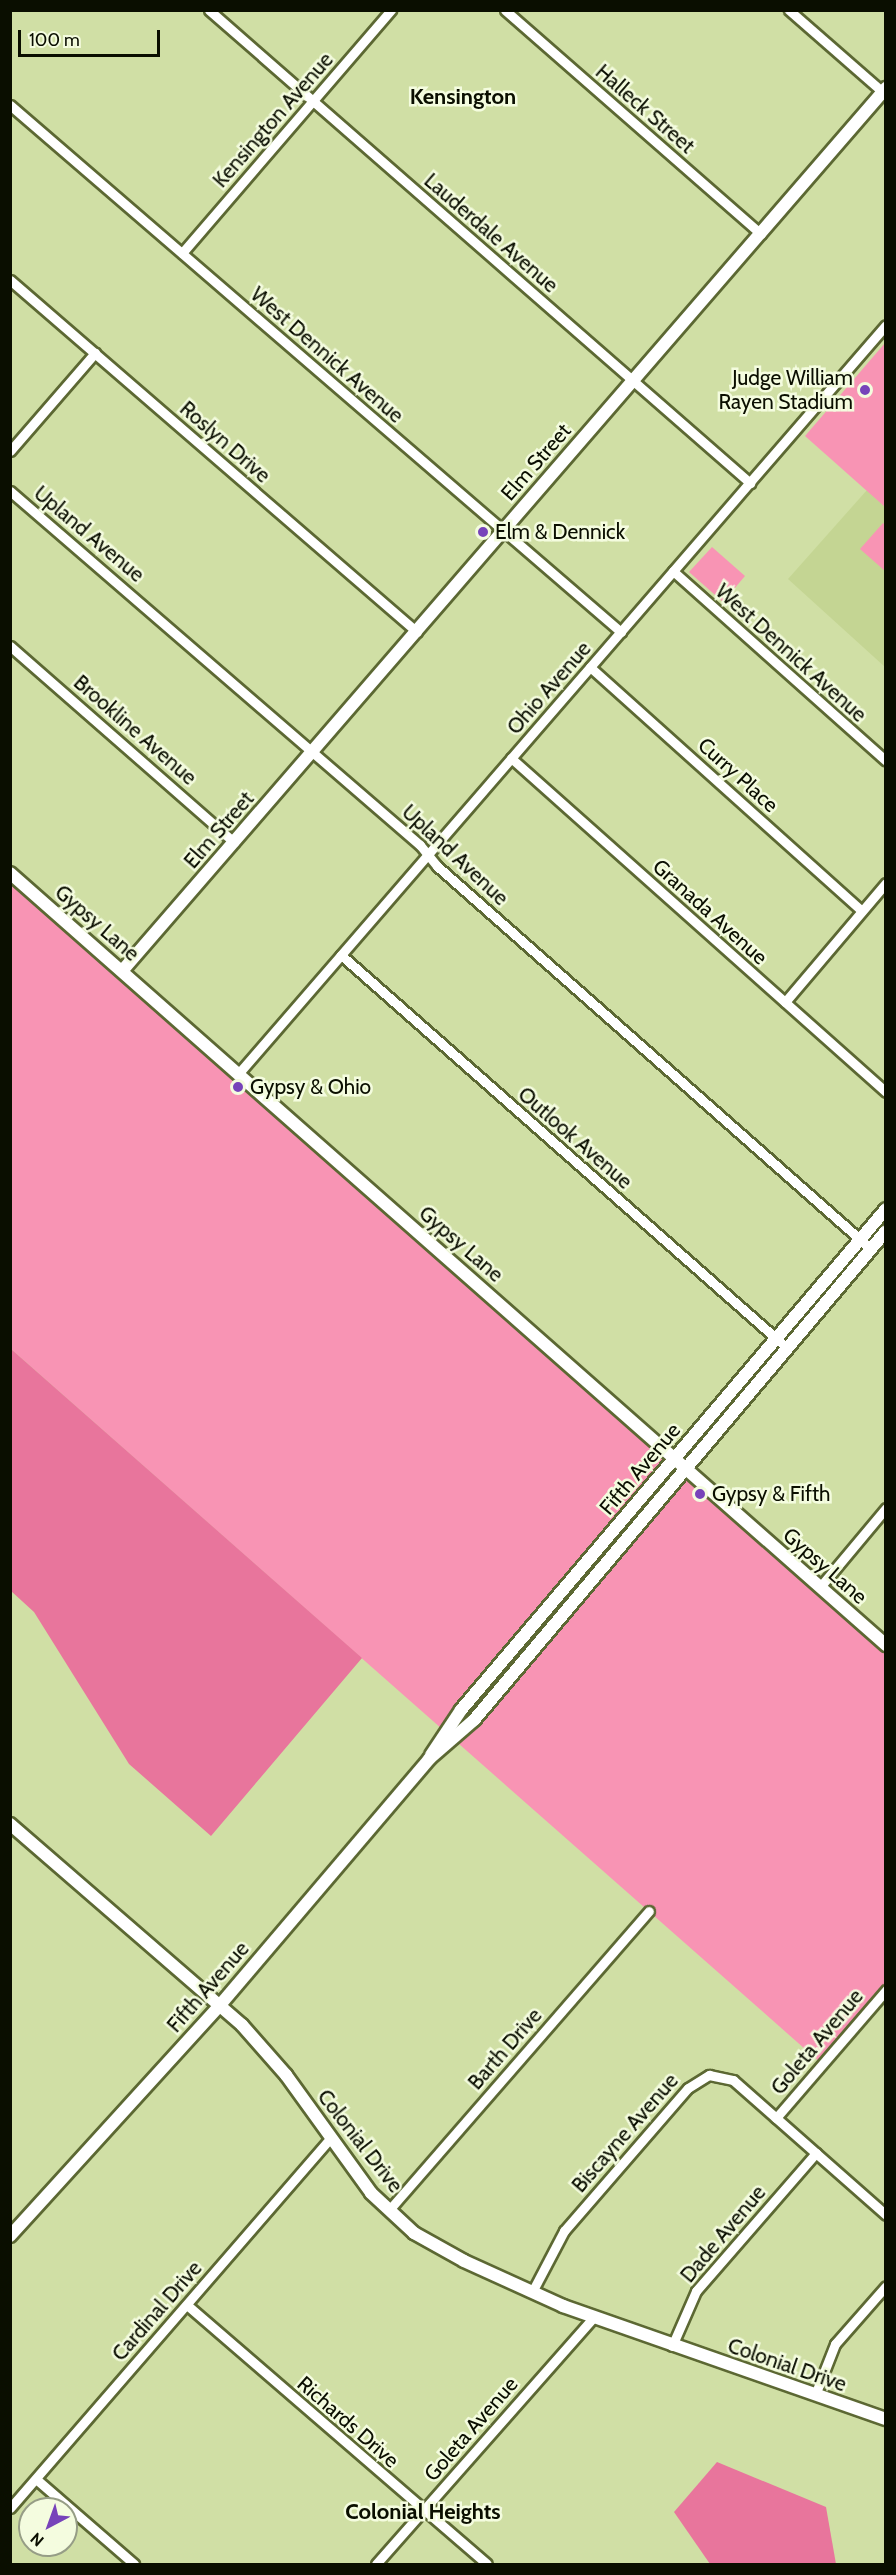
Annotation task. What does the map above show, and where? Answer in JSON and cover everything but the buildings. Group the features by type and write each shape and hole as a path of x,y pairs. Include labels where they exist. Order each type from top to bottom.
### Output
{"street":[{"name":"Lauderdale Avenue","path":"209,10 750,483"},
{"name":"Kensington Avenue","path":"182,254 391,10"},
{"name":"Halleck Street","path":"506,10 761,234"},
{"path":"789,10 884,92"},
{"name":"Elm Street","path":"122,971 884,92"},
{"name":"West Dennick Avenue","path":"10,105 621,632"},
{"name":"Roslyn Drive","path":"10,280 417,632"},
{"name":"Ohio Avenue","path":"238,1074 885,325"},
{"path":"10,451 95,353"},
{"name":"Upland Avenue","path":"10,491 313,751 871,1249"},
{"name":"West Dennick Avenue","path":"673,572 885,761"},
{"name":"Brookline Avenue","path":"10,646 234,842"},
{"name":"Curry Place","path":"590,667 862,911"},
{"name":"Granada Avenue","path":"511,758 885,1092"},
{"name":"Gypsy Lane","path":"10,873 885,1645"},
{"path":"785,1002 885,883"},
{"name":"Outlook Avenue","path":"341,955 786,1347"},
{"name":"Fifth Avenue","path":"10,2235 219,2005 429,1759 461,1710 885,1209"},
{"name":"Fifth Avenue","path":"429,1759 474,1720 885,1231"},
{"path":"820,1587 885,1508"},
{"name":"Colonial Drive","path":"10,1824 256,2039 366,2186 389,2210 440,2249 593,2318 885,2419"},
{"name":"Barth Drive","path":"389,2210 648,1911"},
{"name":"Goleta Avenue","path":"776,2118 885,1990"},
{"name":"Biscayne Avenue","path":"532,2292 564,2231 694,2082 709,2075 726,2076 776,2118"},
{"path":"776,2118 885,2215"},
{"name":"Cardinal Drive","path":"10,2508 331,2138"},
{"name":"Dade Avenue","path":"672,2346 696,2291 816,2153"},
{"path":"815,2395 835,2344 885,2286"},
{"name":"Richards Drive","path":"187,2305 423,2512 487,2565"},
{"name":"Goleta Avenue","path":"376,2565 593,2318"},
{"path":"36,2479 134,2565"}],"shaded area":[{"name":"Judge William Rayen Stadium","path":"885,343 885,507 805,436"},
{"path":"867,490 885,507 885,667 788,579"},
{"path":"883,523 885,525 885,571 860,549"},
{"path":"712,547 745,576 723,602 689,572"},
{"path":"11,873 675,1459 885,1209 885,1231 687,1469 885,1645 885,1990 822,2064 11,1349"},
{"path":"11,1349 362,1658 211,1836 129,1764 34,1612 11,1591"},
{"path":"717,2462 826,2507 836,2564 710,2564 674,2512"}],"place":[{"name":"Judge William Rayen Stadium","path":"865,390"},
{"name":"Elm & Dennick","path":"483,532"},
{"name":"Gypsy & Ohio","path":"238,1087"},
{"name":"Gypsy & Fifth","path":"700,1494"}],"district":[{"name":"Kensington","path":"463,97"},
{"name":"Colonial Heights","path":"423,2512"}]}
